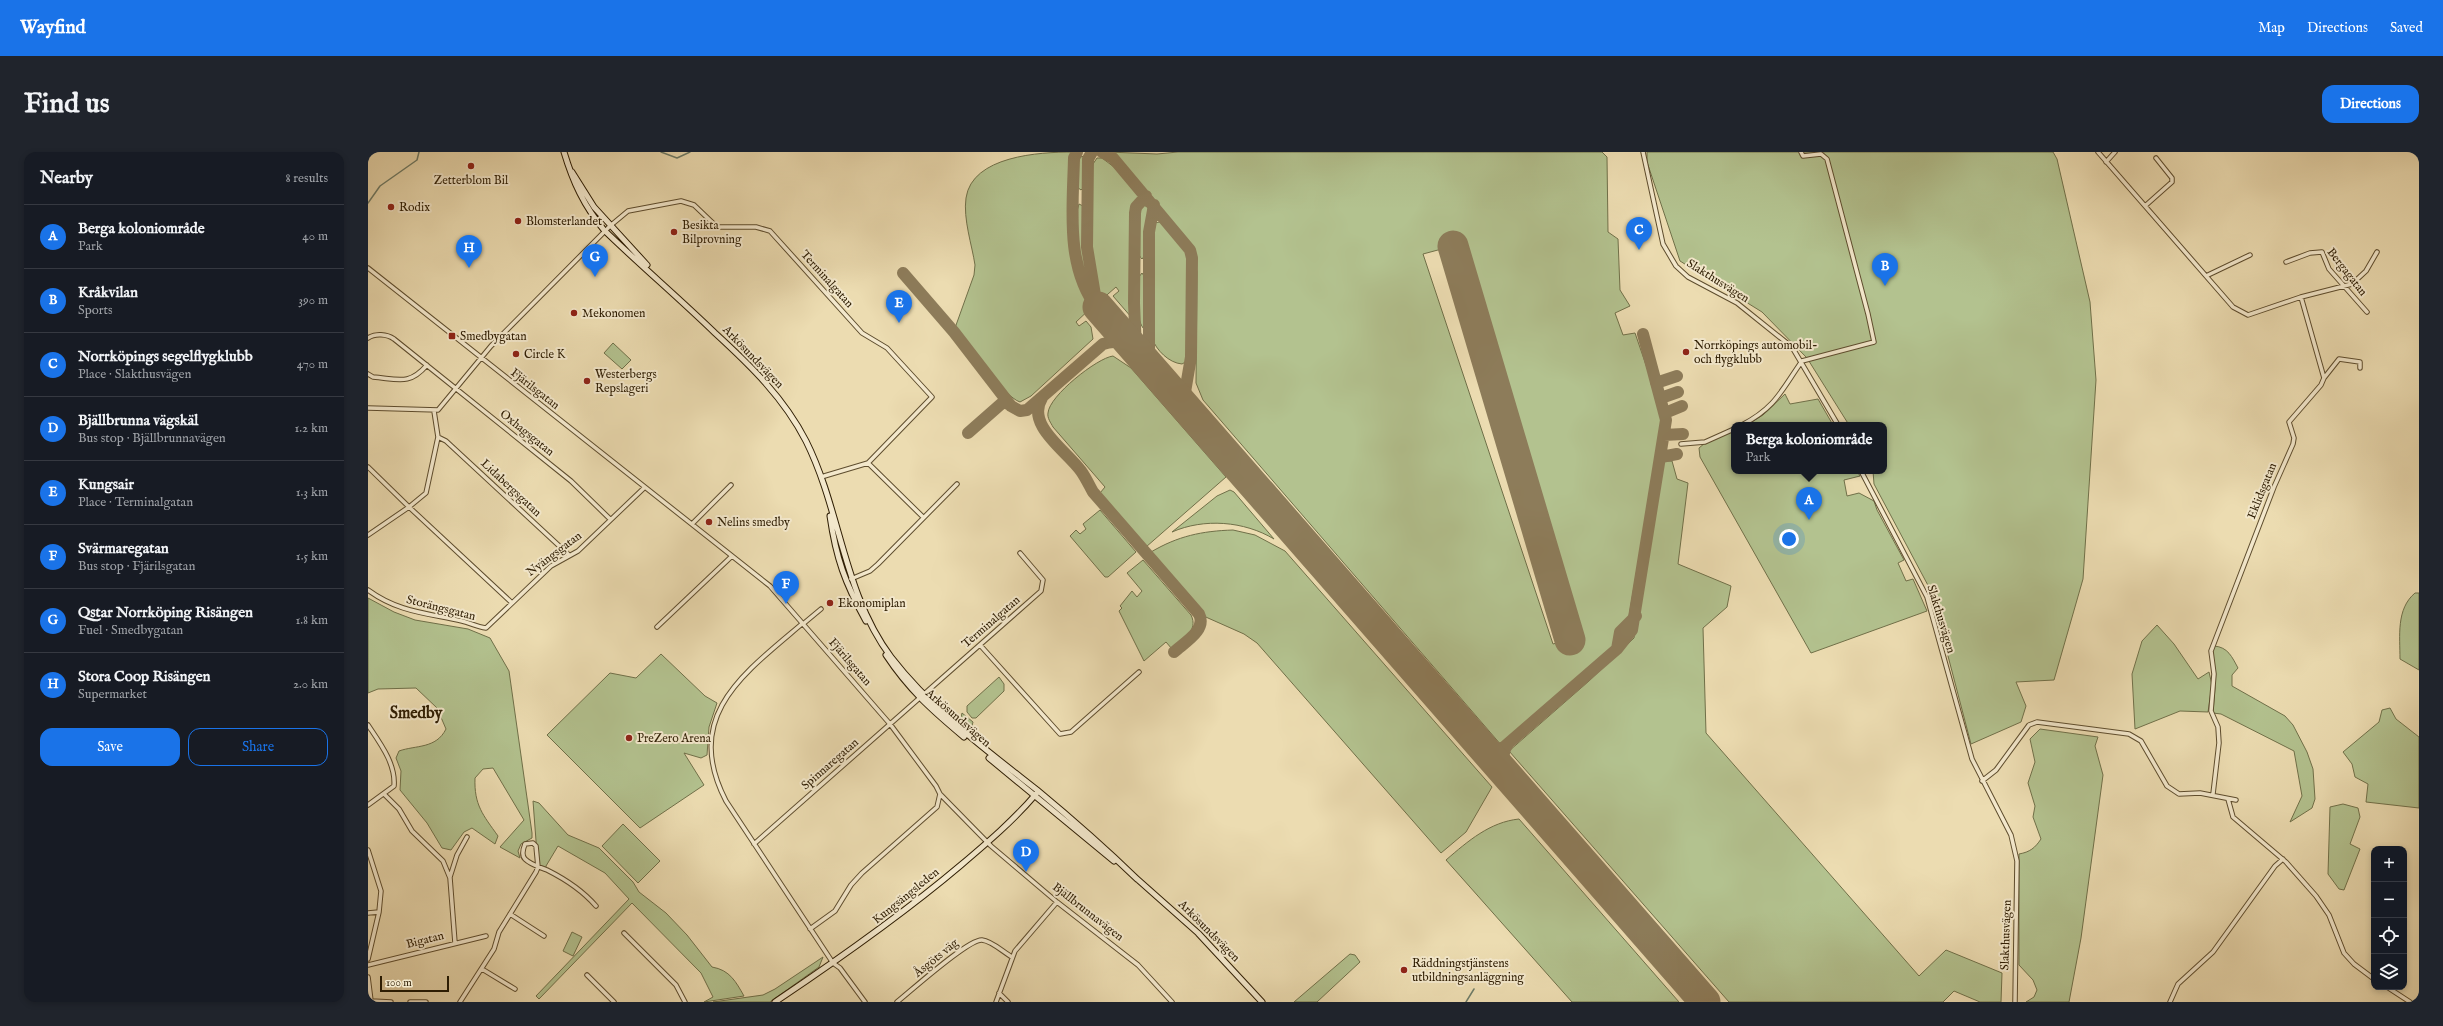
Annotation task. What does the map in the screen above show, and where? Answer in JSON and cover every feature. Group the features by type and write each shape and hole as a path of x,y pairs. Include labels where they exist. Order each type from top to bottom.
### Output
{"main road":[{"name":"Arkösundsvägen","path":"564,152 575,186 581,198 604,230 665,285 758,374 778,396 802,434 821,477 852,579 878,637 891,656 925,694 982,748 1137,879 1198,933 1262,1002"},
{"name":"Arkösundsvägen","path":"566,158 587,198 610,226 665,285"},
{"name":"Arkösundsvägen","path":"827,499 835,549 845,582 884,651 919,699 1036,793"},
{"name":"Kungsängsleden","path":"775,1002 833,963 908,909 987,842 1036,793"}],"street":[{"name":"Slakthusvägen","path":"1643,152 1663,244 1676,266 1688,277 1723,294 1761,321 1792,347 1802,361 1836,422"},
{"path":"1748,422 1759,416 1778,399 1802,361 1874,342 1827,159 1821,154 1803,156 1801,152"},
{"path":"2098,152 2233,308 2248,315 2301,297 2344,286 2360,279 2377,252"},
{"path":"2106,162 2115,152"},
{"path":"2145,206 2172,182 2172,178 2156,158"},
{"name":"Terminalgatan","path":"610,226 628,211 681,201 694,205 717,227 763,228 775,235 862,333 887,348 932,397 868,462 821,477"},
{"path":"368,408 434,411 442,407 480,358 604,230 610,226"},
{"name":"Bergagatan","path":"2286,262 2310,253 2322,252 2329,269 2367,312"},
{"path":"2206,276 2250,255"},
{"name":"Fjärilsgatan","path":"368,268 644,488 770,586 890,724 940,794 987,842"},
{"path":"2301,297 2324,378"},
{"name":"Oxhagsgatan","path":"368,338 372,335 390,336 571,481 610,519"},
{"name":"Eklidsgatan","path":"2213,794 2219,743 2218,727 2211,712 2214,688 2211,651 2274,487 2293,444 2294,438 2289,422 2321,385 2324,378 2339,360 2360,362 2360,368"},
{"path":"368,374 373,377 410,380 418,376 427,365"},
{"path":"368,535 409,507 426,493 438,437 434,411"},
{"path":"1681,444 1704,442 1731,430"},
{"name":"Lidabergsgatan","path":"438,437 446,441 569,555"},
{"path":"868,462 923,517"},
{"path":"368,467 511,602"},
{"name":"Slakthusvägen","path":"1863,474 1927,597 1956,706 1972,759 2011,835 2017,861 2014,1002"},
{"path":"845,582 870,571 878,564 956,484"},
{"path":"692,524 731,485"},
{"name":"Nyängsgatan","path":"511,602 551,566 578,551 644,488"},
{"name":"Terminalgatan","path":"919,699 1041,591 1042,580 1020,553"},
{"path":"657,627 732,556"},
{"name":"Storängsgatan","path":"368,590 384,602 408,611 463,621 481,628 489,626 511,602"},
{"path":"821,609 731,689 722,704 714,725 710,745 711,764 717,784 754,844 833,963 840,968 865,1002"},
{"path":"980,645 1060,734 1071,732 1139,672"},
{"name":"Spinnaregatan","path":"754,844 919,699"},
{"path":"1982,781 1996,770 2029,725 2037,722 2129,734 2140,741 2167,786 2178,794 2213,794 2236,800"},
{"path":"368,725 383,748 392,769 394,786 368,805"},
{"path":"385,794 399,809 412,831 443,861 450,878 455,943"},
{"path":"810,929 835,910 851,885 862,873 937,807 940,794"},
{"path":"2228,799 2230,811 2238,824 2282,859 2324,906 2344,953 2354,964 2371,977"},
{"path":"450,878 457,856 467,837"},
{"name":"Bjällbrunnavägen","path":"987,842 1057,902 1138,965 1172,1002"},
{"path":"460,1002 494,949 499,932 538,867 536,846 533,843 525,844 522,854 524,858 538,867 546,870 582,892 596,906"},
{"path":"368,850 381,891 379,912 368,959"},
{"path":"2170,1002 2178,984 2213,952 2282,859"},
{"path":"996,1002 1012,957 1057,902"},
{"path":"368,913 379,912"},
{"path":"510,914 544,936"},
{"path":"624,933 676,985 685,1002"},
{"name":"Bigatan","path":"368,965 486,936"},
{"name":"Åsgöts väg","path":"897,1002 958,952 975,941 987,942 1012,957"},
{"path":"482,969 515,989"},
{"path":"586,975 614,1002"},
{"path":"368,977 371,1002 391,1002"},
{"path":"2392,990 2410,1002"},
{"path":"999,993 1008,1002"},
{"path":"2014,996 2018,1002"},
{"path":"410,1002 426,1002"}],"green space":[{"path":"1073,152 1071,251 1076,272 1092,307 1076,322 1079,326 1086,321 1091,327 1093,339 1031,396 1020,402 1005,391 996,381 955,328 974,275 975,265 967,223 965,206 966,198 971,184 980,173 994,165 1009,159 1026,155"},
{"path":"1108,152 1157,154 1178,152 1602,152 1607,157 1608,232 1618,239 1620,290 1630,306 1615,313 1623,335 1635,333 1659,403 1662,423 1629,616 1619,628 1612,649 1570,689 1502,746 1203,400 1196,383 1197,272 1192,245 1117,157","holes":["1464,243 1581,636 1553,644 1423,254"]},
{"path":"1647,152 2053,152 2057,159 2090,302 2096,380 2083,579 2054,680 2016,682 2026,706 2021,722 1971,744 1931,591 1874,484 1873,474 1887,474 1887,422 1847,422 1807,358 1762,312 1680,261 1647,162"},
{"path":"1085,156 1086,185 1081,190 1077,187 1078,164 1080,157"},
{"path":"1097,158 1102,158 1114,167 1141,199 1134,207 1132,216 1132,318 1113,296 1119,291 1116,287 1100,301 1095,286 1090,252 1091,167"},
{"path":"1079,204 1085,207 1085,259 1092,296 1077,255 1077,211"},
{"path":"1143,205 1148,207 1146,254 1142,259 1139,255 1137,233 1139,216"},
{"path":"1160,222 1185,249 1190,259 1189,360 1182,364 1172,361 1164,355 1154,343 1152,338 1152,226 1153,223"},
{"path":"1142,273 1146,279 1147,329 1145,330 1140,320 1137,306 1138,278"},
{"path":"613,343 631,360 622,369 604,353"},
{"path":"1113,356 1131,368 1226,477 1146,547 1100,493 1105,487 1053,427 1048,417 1050,406 1065,388 1096,363"},
{"path":"1785,394 1790,404 1818,399 1831,422 1751,422 1763,415"},
{"path":"1731,431 1731,474 1859,474 1860,476 1844,480 1847,496 1859,493 1874,501 1877,510 1904,560 1898,563 1906,581 1913,579 1927,611 1811,653 1700,457 1699,448 1705,443"},
{"path":"1663,461 1672,461 1677,479 1688,483 1678,564 1731,586 1727,607 1703,628 1706,733 1919,976 1946,950 2002,973 2001,1002 1980,1002 1954,991 1943,1002 1729,1002 1509,751 1589,681 1634,638"},
{"path":"1230,490 1234,492 1274,539 1250,528 1237,525 1210,523 1172,532 1217,496"},
{"path":"1100,510 1136,552 1108,577 1105,577 1070,536 1076,530 1080,534 1086,529 1083,524"},
{"path":"1233,530 1255,535 1285,551 1492,787 1466,832 1441,853 1257,643 1244,634 1199,614 1201,611 1151,552 1190,535"},
{"path":"1143,560 1191,615 1193,621 1193,626 1185,639 1172,649 1166,642 1144,661 1119,611 1122,608 1120,606 1132,591 1137,597 1142,591 1127,573"},
{"path":"2415,593 2419,593 2419,670 2400,659 2400,623 2409,599"},
{"path":"368,598 394,612 415,620 468,629 490,638 509,671 532,833 532,838 521,844 518,851 520,858 500,847 524,820 493,768 483,769 475,778 475,787 480,809 498,836 495,844 472,828 464,832 451,850 442,848 427,823 400,790 401,771 396,758 399,751 431,743 437,740 446,729 437,708 416,688 378,689 368,693"},
{"path":"2157,625 2174,644 2198,679 2209,672 2212,685 2208,712 2180,711 2135,729 2132,674 2142,641"},
{"path":"2214,646 2226,650 2238,668 2232,675 2232,686 2285,716 2293,725 2307,752 2313,769 2315,799 2312,808 2290,822 2302,796 2294,751 2221,714 2213,713 2215,688 2211,652"},
{"name":"PreZero Arena","path":"661,654 705,696 717,703 709,727 707,755 701,758 684,753 704,785 640,828 547,735 610,673 636,678"},
{"path":"999,677 1004,684 1004,691 976,718 972,718 967,712 967,706"},
{"path":"2390,708 2396,719 2419,737 2419,808 2366,802 2368,784 2355,777 2352,764 2343,752 2379,722 2382,710"},
{"path":"962,713 973,722 972,726 964,726 960,722"},
{"path":"2040,729 2098,737 2095,746 2103,775 2081,938 2069,1002 2026,1002 2034,997 2037,990 2033,980 2019,965 2019,854 2032,849 2041,839 2033,817 2035,806 2028,783 2035,762 2030,739"},
{"path":"533,801 539,803 568,835 599,848 633,882 639,892 666,913 687,935 712,967 723,971 732,977 744,996 704,1002 713,997 701,973 632,903 539,999 536,996 629,899 605,873 558,846 546,866 546,870 538,867"},
{"path":"2343,804 2358,808 2360,817 2350,844 2360,849 2344,890 2339,889 2328,874 2330,807"},
{"path":"1519,819 1679,1002 1572,1002 1446,860 1471,839 1489,828 1508,821"},
{"path":"623,824 660,861 638,883 602,846"},
{"path":"572,932 582,937 573,956 563,951"},
{"path":"1350,954 1355,955 1360,962 1317,1002 1294,1002"},
{"path":"823,957 819,967 770,1002 713,1002 763,995 775,989"}],"waterway":[{"path":"368,203 380,186 417,160 419,152"},
{"path":"661,152 677,158 690,152"},
{"path":"1466,1002 1474,989"}],"taxiway":[{"path":"1077,152 1074,158 1072,216 1075,255 1087,292 1097,308"},
{"path":"1092,152 1088,159 1087,247 1095,295"},
{"path":"1102,152 1113,158 1190,250 1192,258 1191,357 1183,404"},
{"path":"1136,350 1134,303 1135,213 1136,207 1146,196"},
{"path":"1149,365 1149,232 1154,205"},
{"path":"903,273 954,332 1011,406 1020,411 1027,410 1103,344 1118,342 1127,345 1140,355"},
{"path":"1465,727 1477,740 1487,747 1498,749 1504,747 1617,649 1632,630 1666,420 1643,334"},
{"path":"1656,383 1677,376"},
{"path":"1661,398 1678,392"},
{"path":"1042,398 1038,408 1039,418 1043,428 1075,463 1093,492 1199,614 1201,620 1198,630 1189,640 1174,652"},
{"path":"968,433 1001,404 1004,402 1010,405"},
{"path":"1665,413 1682,406"},
{"path":"1664,435 1683,434"},
{"path":"1661,457 1677,454"},
{"path":"1617,649 1620,632 1636,616"},
{"path":"1508,744 1504,751 1504,764 1506,770 1523,793"}],"runway":[{"path":"1453,246 1570,640"},
{"path":"1098,307 1705,1002"}],"place":[{"name":"Zetterblom Bil","path":"471,166"},
{"name":"Rodix","path":"391,207"},
{"name":"Blomsterlandet","path":"518,221"},
{"name":"Besikta Bilprovning","path":"674,232"},
{"name":"Norrköpings segelflygklubb","path":"1639,250"},
{"name":"Stora Coop Risängen","path":"469,268"},
{"name":"Qstar Norrköping Risängen","path":"595,277"},
{"name":"Kråkvilan","path":"1885,286"},
{"name":"Mekonomen","path":"574,313"},
{"name":"Kungsair","path":"899,323"},
{"name":"Smedbygatan","path":"452,336"},
{"name":"Norrköpings automobil- och flygklubb","path":"1686,352"},
{"name":"Circle K","path":"516,354"},
{"name":"Westerbergs Repslageri","path":"587,381"},
{"name":"Berga koloniområde","path":"1809,520"},
{"name":"Nelins smedby","path":"709,522"},
{"name":"Ekonomiplan","path":"830,603"},
{"name":"Svärmaregatan","path":"786,604"},
{"name":"PreZero Arena","path":"629,738"},
{"name":"Bjällbrunna vägskäl","path":"1026,872"},
{"name":"Räddningstjänstens utbildningsanläggning","path":"1404,970"}],"district":[{"name":"Smedby","path":"416,714"}]}
